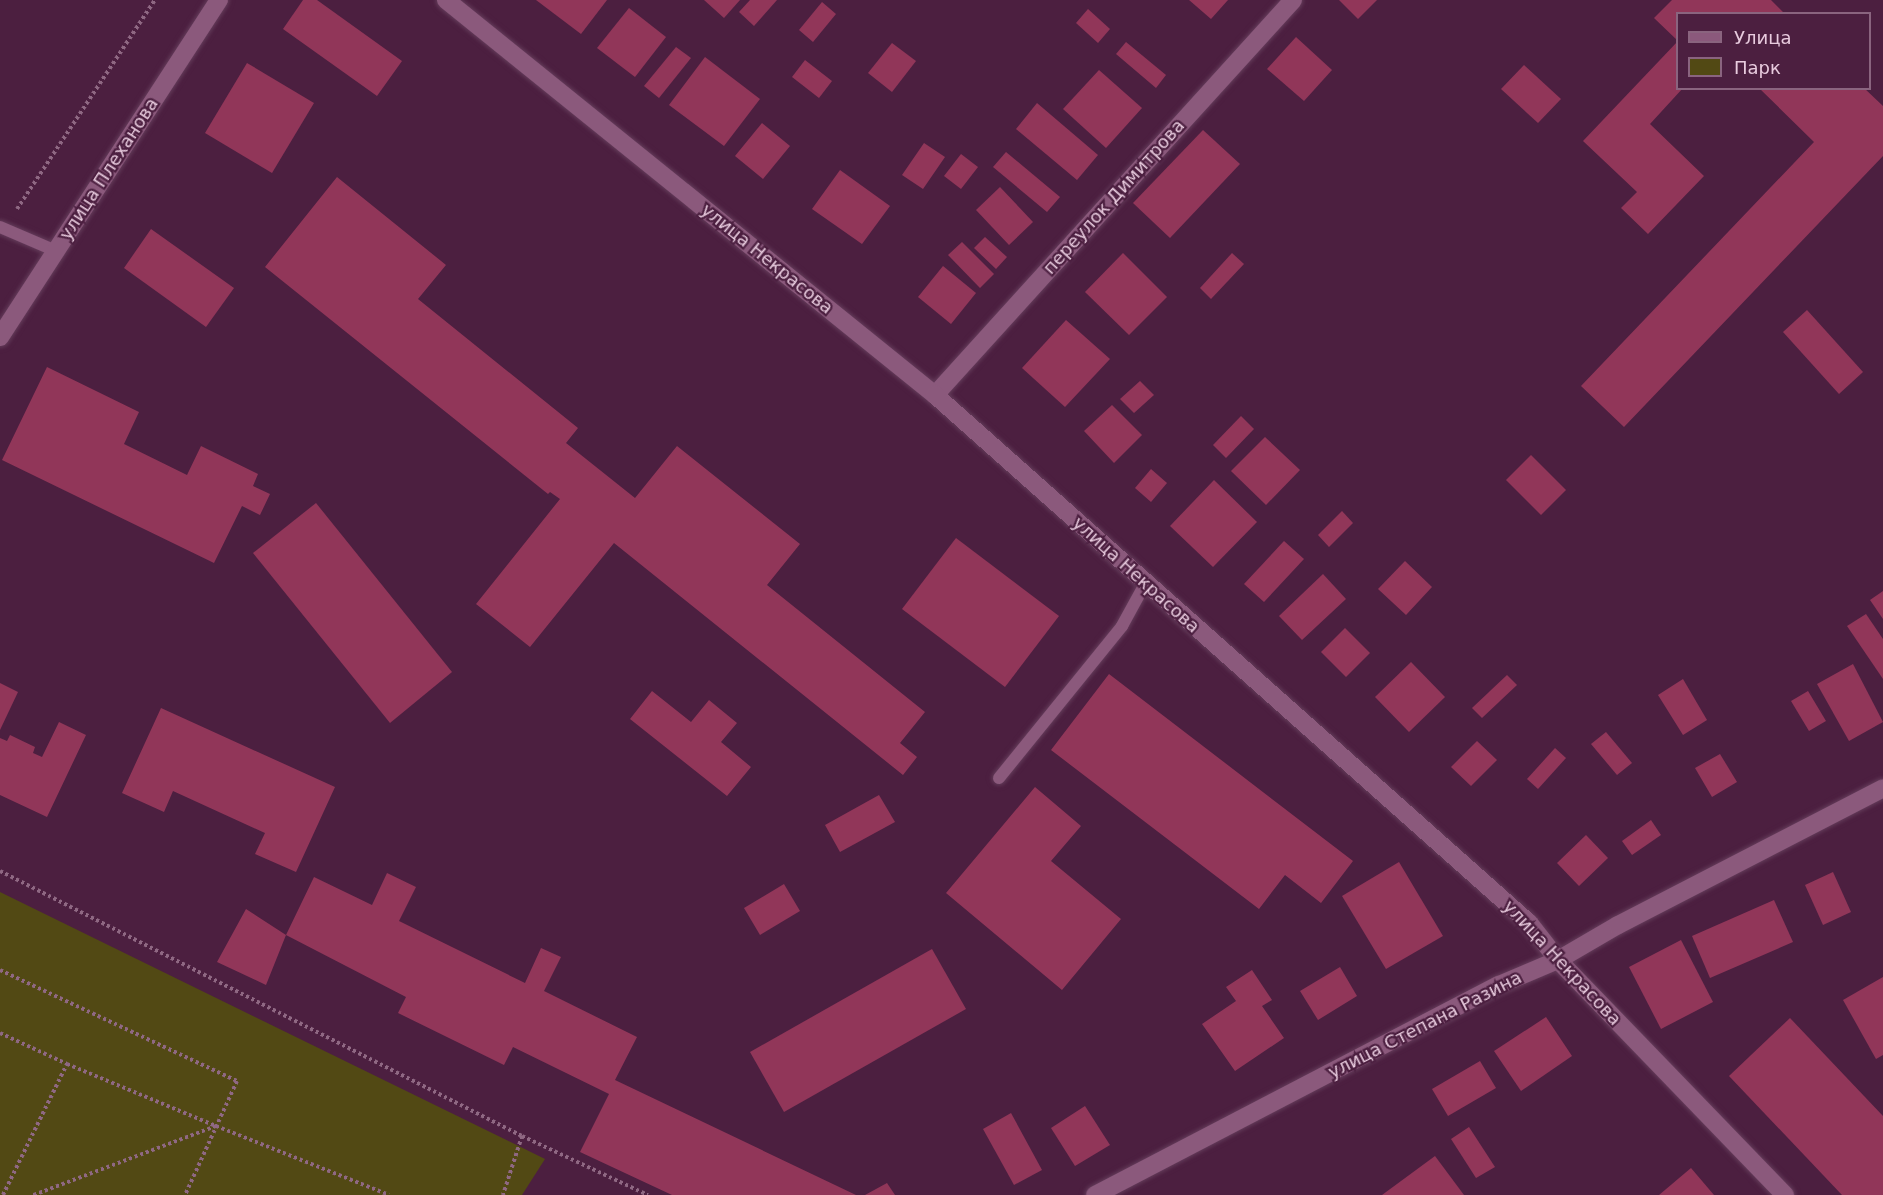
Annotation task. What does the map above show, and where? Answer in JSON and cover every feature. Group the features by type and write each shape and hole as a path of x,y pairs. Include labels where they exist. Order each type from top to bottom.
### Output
{"street":[{"name":"улица Плеханова","path":"0,337 219,0"},
{"name":"улица Некрасова","path":"446,0 935,394 1145,584 1529,923 1558,960 1785,1195"},
{"name":"переулок Димитрова","path":"935,394 1293,0"},
{"name":"улица Степана Разина","path":"1095,1195 1499,985 1558,960 1618,925 1883,788"}],"lane":[{"path":"0,227 56,251"},
{"path":"999,778 1122,626 1145,584"}],"path":[{"path":"13,215 155,0"},
{"path":"0,871 522,1136 648,1195"},
{"path":"0,970 237,1081 185,1195"},
{"path":"0,1033 67,1064 388,1195"},
{"path":"3,1195 67,1064"},
{"path":"33,1195 216,1126"},
{"path":"503,1195 522,1136"}],"green space":[{"path":"0,892 545,1159 522,1195 0,1195"}],"building":[{"path":"303,0 317,0 402,61 377,96 283,29"},
{"path":"536,0 607,0 581,34"},
{"path":"704,0 740,0 724,18"},
{"path":"750,0 777,0 754,26 739,12"},
{"path":"1189,0 1228,0 1211,19"},
{"path":"1339,0 1377,0 1358,19"},
{"path":"1672,0 1771,0 1783,12 1676,12 1676,39 1654,18"},
{"path":"822,2 836,14 813,42 799,30"},
{"path":"629,8 666,37 635,77 597,48"},
{"path":"1088,9 1110,29 1098,43 1076,23"},
{"path":"1296,37 1332,70 1304,101 1267,69"},
{"path":"1126,42 1166,75 1156,88 1116,54"},
{"path":"892,43 916,61 892,92 868,73"},
{"path":"1676,43 1676,90 1681,90 1650,124 1704,176 1648,234 1621,208 1637,192 1583,141"},
{"path":"676,47 691,58 659,98 644,86"},
{"path":"705,57 760,99 724,146 669,105"},
{"path":"805,60 832,81 819,98 792,77"},
{"path":"247,63 314,103 272,173 205,133"},
{"path":"1524,65 1561,99 1538,123 1501,89"},
{"path":"1099,70 1142,108 1106,148 1063,109"},
{"path":"1761,90 1866,90 1883,106 1883,156 1624,427 1581,386 1814,142"},
{"path":"1037,103 1098,155 1077,180 1016,129"},
{"path":"762,123 790,146 763,179 735,156"},
{"path":"1203,130 1240,164 1170,238 1133,203"},
{"path":"924,143 945,157 923,189 902,175"},
{"path":"1006,152 1060,197 1047,212 993,167"},
{"path":"961,154 978,167 961,189 944,176"},
{"path":"840,170 890,206 862,244 812,209"},
{"path":"337,177 446,265 418,299 578,428 566,443 635,498 677,446 800,544 767,585 925,712 900,743 917,757 903,775 614,543 530,647 476,604 560,499 550,492 548,494 265,267"},
{"path":"1000,187 1033,222 1009,245 976,210"},
{"path":"151,229 234,288 206,327 124,268"},
{"path":"985,237 1007,257 996,269 974,248"},
{"path":"962,242 994,274 980,288 948,255"},
{"path":"1123,253 1167,297 1129,335 1085,292"},
{"path":"1232,253 1244,264 1211,299 1200,288"},
{"path":"943,266 976,293 951,324 918,297"},
{"path":"1807,310 1863,372 1839,394 1783,332"},
{"path":"1066,320 1110,359 1065,407 1022,368"},
{"path":"47,367 139,412 124,444 187,475 201,446 258,474 253,486 270,494 260,515 242,506 214,563 2,460"},
{"path":"1140,381 1154,395 1134,413 1120,399"},
{"path":"1112,405 1142,435 1114,463 1084,431"},
{"path":"1241,416 1254,429 1226,458 1213,445"},
{"path":"1265,437 1300,470 1266,505 1231,471"},
{"path":"1531,455 1566,490 1541,515 1506,480"},
{"path":"1151,469 1167,483 1151,502 1135,488"},
{"path":"1214,480 1257,522 1213,567 1170,526"},
{"path":"316,503 452,672 390,723 253,553"},
{"path":"1342,511 1353,523 1329,547 1318,535"},
{"path":"956,538 1059,616 1005,687 902,609"},
{"path":"1284,541 1304,559 1264,602 1244,584"},
{"path":"1405,561 1432,587 1406,615 1378,589"},
{"path":"1323,574 1346,599 1302,640 1279,616"},
{"path":"1883,591 1883,619 1870,600"},
{"path":"1866,614 1883,639 1883,679 1847,626"},
{"path":"1345,628 1370,653 1346,677 1321,652"},
{"path":"1411,662 1445,697 1409,732 1375,697"},
{"path":"1853,664 1883,722 1849,741 1817,684"},
{"path":"1109,674 1353,861 1321,903 1285,875 1259,909 1051,750"},
{"path":"1507,675 1517,685 1482,718 1472,708"},
{"path":"1683,679 1707,720 1683,735 1658,695"},
{"path":"0,683 18,692 0,730"},
{"path":"652,691 691,722 709,700 737,723 721,742 751,767 727,796 630,719"},
{"path":"1808,691 1826,721 1809,731 1791,701"},
{"path":"161,708 335,787 296,872 255,854 265,833 173,791 164,812 122,793"},
{"path":"59,722 86,735 47,817 0,795 0,738 7,741 10,735 35,747 33,753 42,757"},
{"path":"1606,732 1632,763 1617,775 1591,744"},
{"path":"1477,741 1497,760 1471,786 1451,767"},
{"path":"1555,748 1566,758 1538,789 1527,779"},
{"path":"1720,754 1737,782 1712,797 1695,768"},
{"path":"1035,787 1081,826 1051,861 1121,919 1062,990 946,893"},
{"path":"879,795 895,822 840,852 825,825"},
{"path":"1651,820 1661,835 1632,855 1622,841"},
{"path":"1586,835 1608,858 1579,886 1557,863"},
{"path":"1399,862 1443,936 1386,969 1342,896"},
{"path":"1833,872 1851,912 1823,925 1805,885"},
{"path":"387,873 416,887 399,921 525,983 541,948 561,957 544,991 637,1037 615,1080 856,1195 672,1195 580,1152 609,1094 513,1047 504,1065 398,1013 406,997 286,935 314,877 372,905"},
{"path":"784,884 800,911 760,935 744,908"},
{"path":"1774,900 1793,942 1710,978 1692,936"},
{"path":"246,909 286,935 266,985 217,962"},
{"path":"1681,940 1713,1002 1661,1029 1629,967"},
{"path":"932,949 966,1009 784,1112 750,1052"},
{"path":"1340,967 1357,996 1318,1020 1300,991"},
{"path":"1252,970 1272,1000 1262,1006 1284,1038 1235,1071 1202,1024 1236,1001 1226,987"},
{"path":"1883,977 1883,1055 1876,1059 1843,1000"},
{"path":"1546,1017 1572,1056 1521,1091 1494,1051"},
{"path":"1790,1018 1883,1116 1883,1195 1842,1195 1729,1076"},
{"path":"1480,1061 1496,1088 1448,1116 1432,1089"},
{"path":"1085,1106 1110,1145 1075,1166 1051,1128"},
{"path":"1011,1113 1042,1170 1014,1185 983,1129"},
{"path":"1469,1127 1495,1167 1476,1178 1451,1139"},
{"path":"1435,1156 1464,1195 1382,1195"},
{"path":"1691,1168 1714,1195 1659,1195"},
{"path":"887,1183 895,1195 865,1195"}]}
